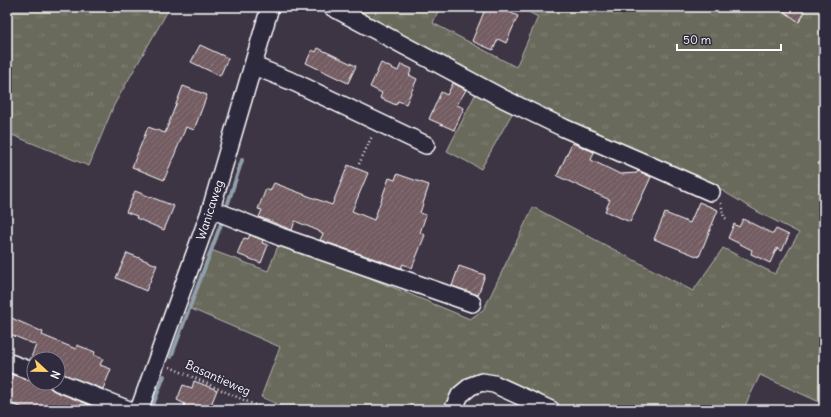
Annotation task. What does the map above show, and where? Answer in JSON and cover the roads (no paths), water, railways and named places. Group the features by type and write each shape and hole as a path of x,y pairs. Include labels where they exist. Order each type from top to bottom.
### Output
{"street":[{"name":"Wanicaweg","path":"139,410 211,209 270,7"},
{"path":"332,7 504,99 564,128 711,192"},
{"path":"254,66 296,83 426,145"},
{"path":"211,209 281,237 472,303"},
{"path":"7,362 26,369"},
{"path":"453,410 460,395 471,386 482,382 494,384 551,410"},
{"path":"66,385 129,410"}],"waterway":[{"path":"228,203 242,160"},
{"path":"171,357 221,224"},
{"path":"151,410 164,376"}]}
